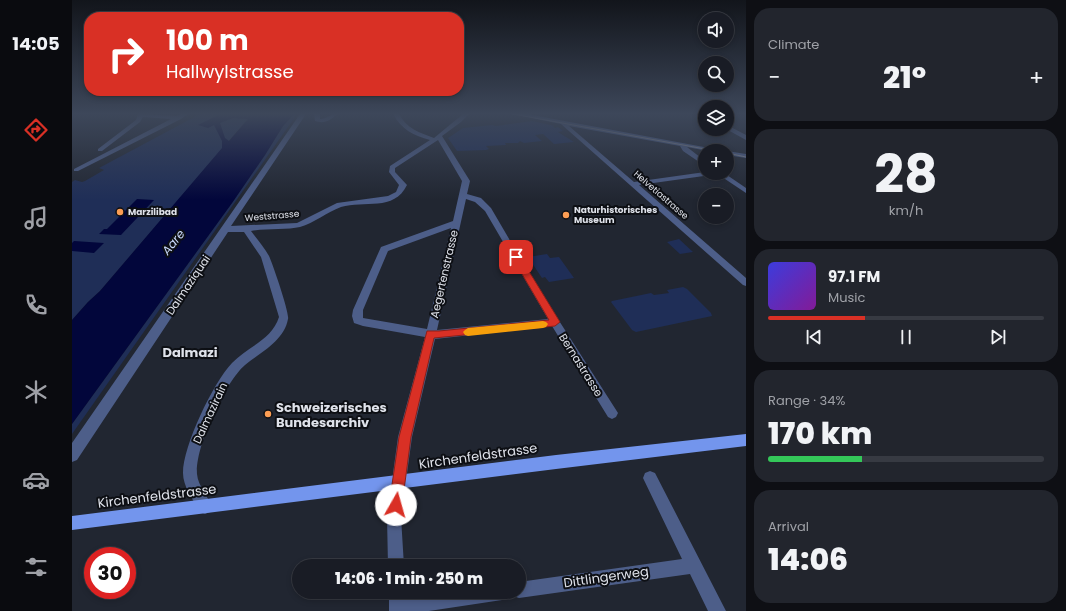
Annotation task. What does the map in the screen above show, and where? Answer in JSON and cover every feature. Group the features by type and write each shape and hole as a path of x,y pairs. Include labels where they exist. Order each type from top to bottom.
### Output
{"main road":[{"name":"Kirchenfeldstrasse","path":"72,522 746,440"}],"street":[{"path":"100,150 110,143"},
{"path":"74,170 129,143"},
{"name":"Dalmaziquai","path":"72,455 284,143"},
{"name":"Weststrasse","path":"226,229 298,225 340,205 380,201 391,198 399,193 403,185 392,172 392,167 431,143"},
{"path":"439,143 465,180 462,195"},
{"name":"Helvetiastrasse","path":"585,143 746,282"},
{"path":"674,143 698,147"},
{"path":"682,144 685,150 698,159"},
{"path":"734,154 746,156"},
{"path":"74,170 85,162"},
{"path":"632,184 698,175"},
{"path":"730,180 746,191"},
{"name":"Aegertenstrasse","path":"396,559 394,517 405,437 431,334 462,195"},
{"name":"Bernastrasse","path":"462,195 478,200 488,210 555,322 612,413"},
{"path":"456,223 383,250 357,316 358,320 439,335 555,322"},
{"name":"Dalmazirain","path":"205,507 192,483 189,466 194,447 220,389 230,374 243,360 276,334 284,321 284,313 268,263 263,253 246,229"},
{"path":"650,478 717,611"},
{"name":"Dittlingerweg","path":"526,589 694,565"},
{"path":"398,603 413,605 454,599"}],"shaded area":[{"name":"Marzilibad","path":"147,143 228,143 100,291 72,320 72,182 75,180 82,182 85,181 104,170 99,168"},
{"path":"273,143 277,143 72,434 72,424"},
{"path":"451,143 518,143 486,146 489,149 486,150 457,151"},
{"path":"552,143 569,143 554,144"},
{"path":"679,239 693,252 680,254 667,242"},
{"path":"547,254 550,258 559,257 574,278 549,282 545,277 542,278 528,257"},
{"path":"683,287 687,289 711,313 712,316 636,332 632,330 611,302 651,293 654,295 669,293 667,290"}],"water":[{"name":"Aare","path":"222,143 273,143 232,203 72,424 72,320 100,291 222,148"},
{"path":"137,199 154,200 121,235 99,234 104,229 107,229"},
{"path":"74,241 104,243 94,253 72,251 72,243"}],"tram line":[{"path":"669,143 698,148"},
{"path":"734,154 746,157"}],"slow traffic":[{"path":"468,332 543,324"}],"place":[{"name":"Marzilibad","path":"120,212"},
{"name":"Naturhistorisches Museum","path":"566,215"},
{"name":"Schweizerisches Bundesarchiv","path":"268,414"}],"district":[{"name":"Dalmazi","path":"190,352"}],"route":[{"path":"396,505 405,437 431,334 439,335 555,322 516,257"}]}
